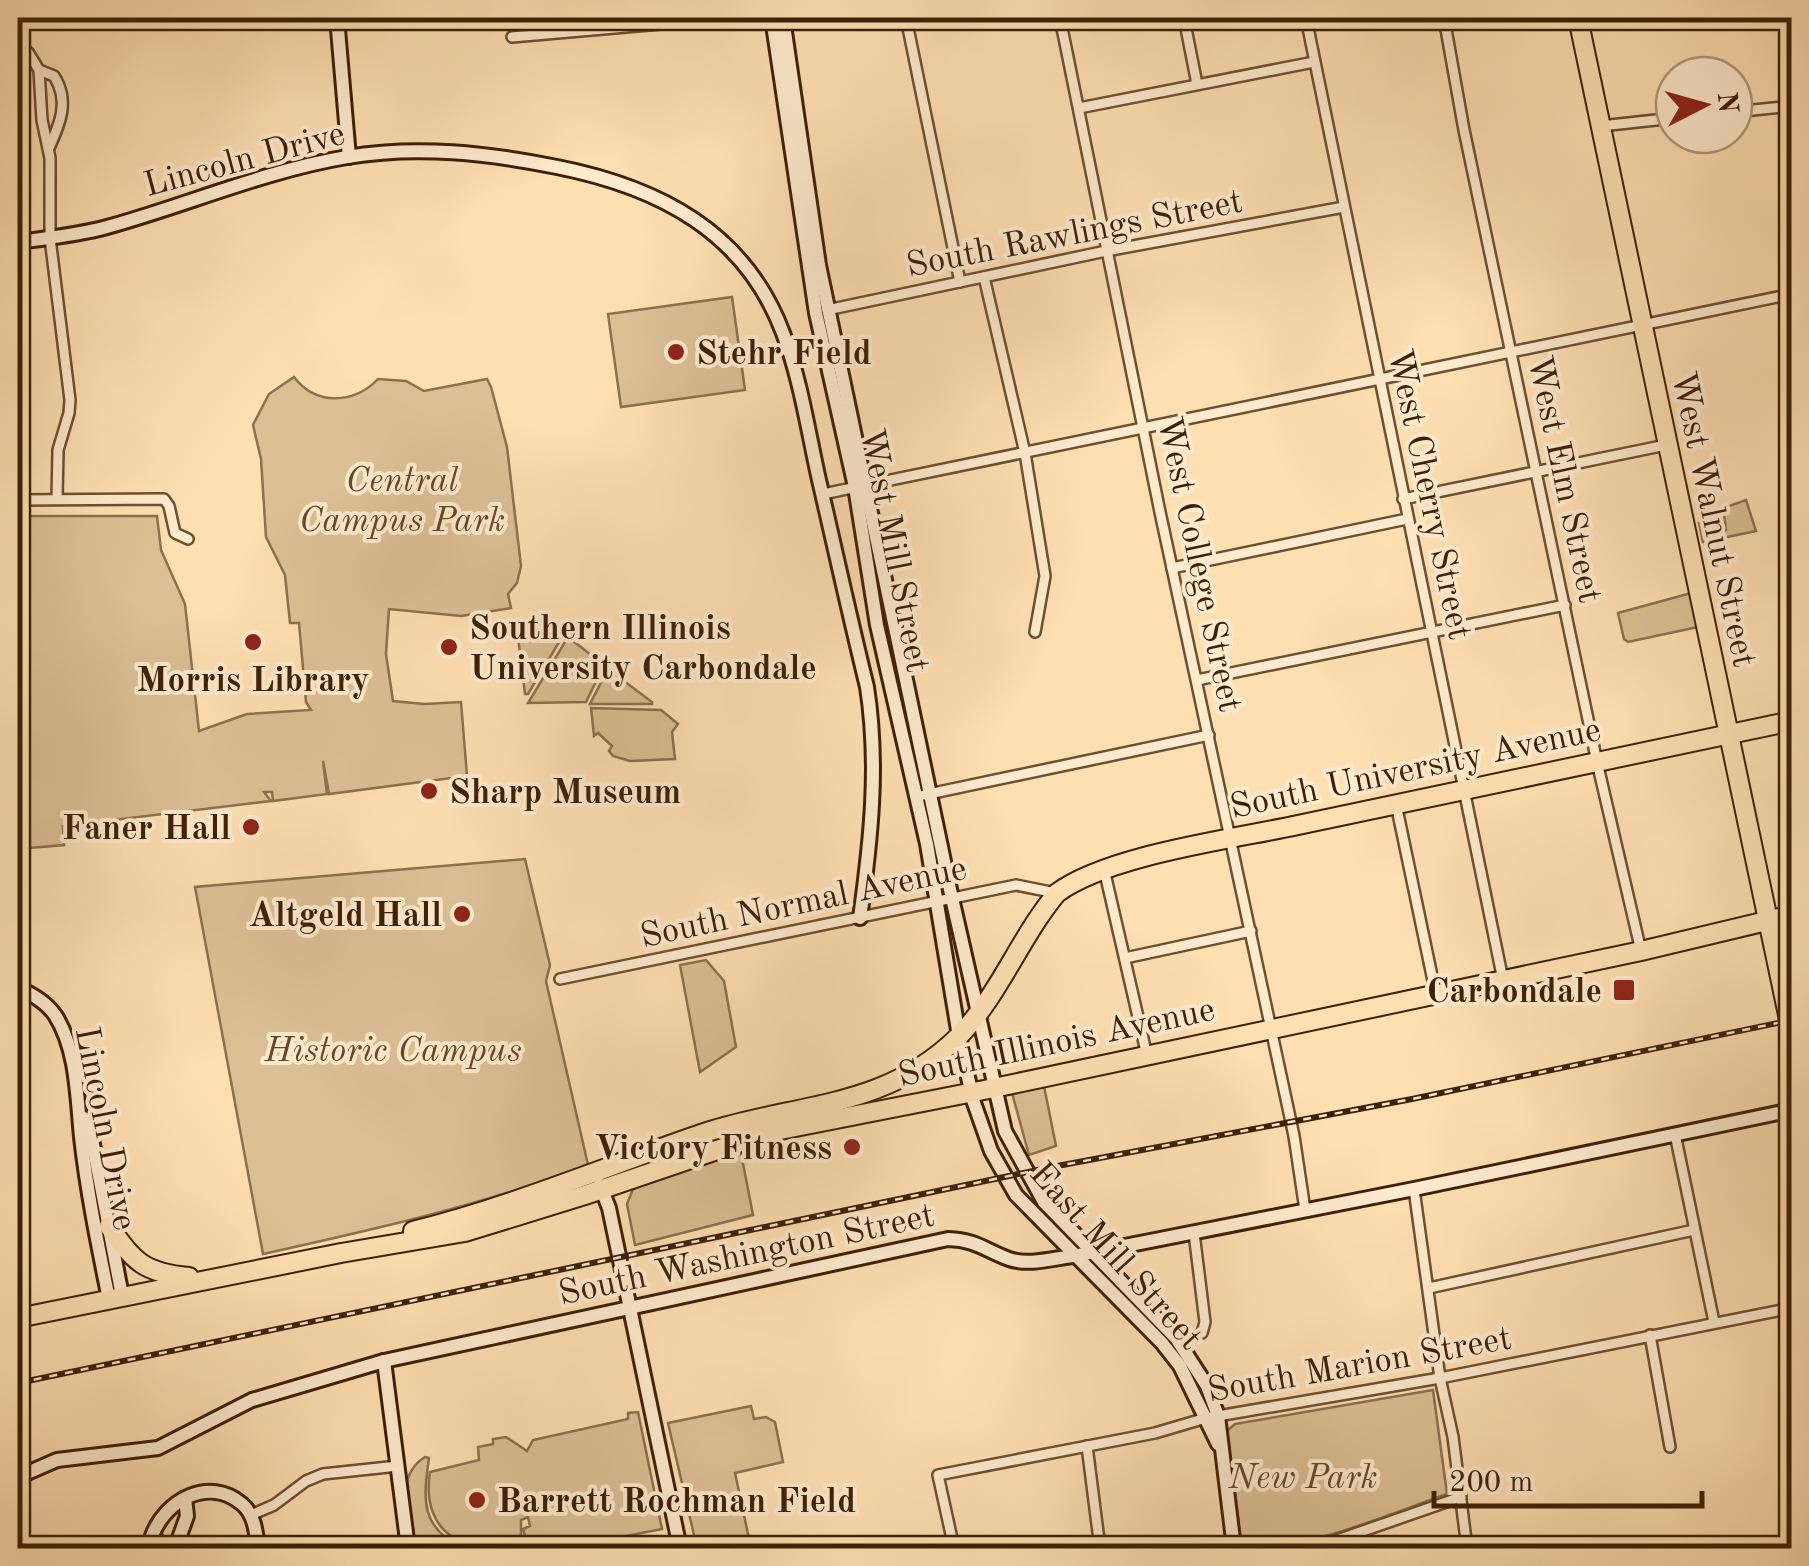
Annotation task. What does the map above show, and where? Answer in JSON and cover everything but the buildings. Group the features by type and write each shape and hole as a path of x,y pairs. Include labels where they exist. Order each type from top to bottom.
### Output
{"highway":[{"name":"West Walnut Street","path":"1578,18 1791,1034"},
{"name":"South University Avenue","path":"1057,893 1104,869 1232,839 1792,721"},
{"name":"South Illinois Avenue","path":"18,1318 466,1232 724,1127 848,1100 879,1089 928,1062 958,1036 1057,893"},
{"name":"South Illinois Avenue","path":"599,1181 770,1132 1436,995 1792,915"},
{"path":"109,1226 131,1258 157,1273 214,1279"}],"street":[{"path":"337,18 349,157"},
{"path":"512,37 609,22 729,18"},
{"name":"West Mill Street","path":"772,18 822,311 862,486 877,626 923,795 944,899 978,1012 994,1088"},
{"name":"West Mill Street","path":"783,18 822,311"},
{"path":"906,18 960,282"},
{"name":"West College Street","path":"1060,18 1251,931 1305,1210"},
{"path":"1184,18 1197,84"},
{"name":"West Cherry Street","path":"1306,18 1503,980"},
{"name":"West Elm Street","path":"1444,18 1596,762 1641,951"},
{"path":"18,44 40,70 42,120 48,148 50,238 70,400 58,450 57,498"},
{"path":"1078,108 1314,62"},
{"path":"40,70 54,76 62,92 61,122 48,148"},
{"path":"1754,110 1792,106"},
{"path":"1601,126 1654,120"},
{"name":"Lincoln Drive","path":"18,242 100,229 257,179 349,157 446,151 502,156 616,180 649,193 694,219 741,260 768,300 782,330 806,416 872,722 874,798 860,918"},
{"name":"South Rawlings Street","path":"822,311 1106,251 1344,208"},
{"path":"984,277 1024,453 1046,576 1035,632"},
{"path":"823,494 1789,295 1792,325"},
{"path":"1404,500 1666,445"},
{"path":"18,500 164,500 175,533 188,539"},
{"path":"1172,568 1408,519"},
{"path":"1197,680 1565,605"},
{"path":"923,795 1209,735"},
{"path":"1396,804 1436,995"},
{"path":"1104,869 1148,1056"},
{"name":"South Normal Avenue","path":"560,979 1016,886 1057,893"},
{"name":"West Mill Street","path":"944,899 958,1036 972,1093"},
{"path":"1125,958 1251,931"},
{"name":"Lincoln Drive","path":"18,988 41,1000 62,1028 94,1149 109,1226 116,1297"},
{"name":"East Mill Street","path":"994,1088 1005,1131 1032,1184 1060,1221 1094,1251 1192,1360 1224,1456 1234,1548"},
{"name":"East Mill Street","path":"972,1093 991,1151 1016,1195 1162,1343 1212,1417"},
{"name":"Lincoln Drive","path":"80,1106 91,1204 116,1297"},
{"name":"South Washington Street","path":"18,1476 57,1460 158,1448 252,1400 384,1361 948,1239 971,1240 1011,1260 1028,1262 1074,1256 1792,1110"},
{"path":"1675,1134 1714,1322"},
{"path":"599,1181 609,1208 680,1548"},
{"path":"1414,1189 1466,1548"},
{"path":"1028,1262 1045,1250 1045,1227"},
{"path":"1428,1288 1694,1230"},
{"path":"1194,1233 1205,1322 1202,1334"},
{"path":"1116,1275 1119,1260 1129,1245"},
{"name":"South Marion Street","path":"954,1548 938,1475 1155,1433 1212,1417 1440,1378 1792,1308"},
{"path":"1650,1335 1670,1448"},
{"path":"384,1361 408,1548"},
{"path":"1086,1446 1100,1548"},
{"path":"250,1514 274,1505 306,1481 323,1474 398,1466"},
{"path":"185,1498 207,1492 242,1504 250,1514 258,1548"},
{"path":"1314,1548 1461,1497"}],"green space":[{"name":"Stehr Field","path":"732,297 745,390 621,407 608,314"},
{"name":"Central Campus Park","path":"294,377 313,393 335,398 358,393 378,379 406,381 424,391 487,379 491,387 507,447 521,566 517,583 508,594 511,608 461,616 389,609 386,654 393,701 461,702 467,776 329,794 323,761 327,794 273,801 272,792 264,792 271,801 63,826 64,845 18,849 18,516 157,516 161,550 185,604 199,731 247,714 311,710 306,702 299,623 290,623 285,575 266,537 261,459 253,425 269,394"},
{"path":"1746,500 1756,531 1703,542 1699,523 1704,522 1707,534 1726,530 1723,508"},
{"path":"1691,593 1698,627 1628,642 1624,639 1618,613"},
{"path":"540,619 564,634 525,694 516,621"},
{"path":"568,637 604,665 586,702 528,703"},
{"path":"608,669 652,702 652,704 590,704"},
{"path":"591,708 661,710 678,724 672,732 675,759 630,761 613,756 609,751 612,746 598,733 594,736"},
{"name":"Historic Campus","path":"525,859 550,965 546,981 588,1165 468,1204 263,1254 195,887"},
{"path":"706,960 724,981 736,1047 700,1072 680,965"},
{"path":"1044,1086 1056,1146 1029,1155 1012,1093"},
{"path":"740,1148 753,1215 635,1245 627,1204 633,1189"},
{"name":"New Park","path":"1433,1390 1447,1494 1320,1537 1242,1548 1227,1431 1235,1424"},
{"path":"751,1406 754,1419 766,1417 775,1422 783,1462 735,1473 751,1548 697,1548 668,1423"},
{"path":"638,1412 662,1529 565,1548 505,1548 525,1536 523,1529 530,1526 528,1517 521,1520 521,1535 483,1545 466,1543 440,1526 429,1494 430,1472 479,1460 478,1447 493,1444 493,1439 506,1437 527,1451 533,1440 628,1419 628,1413"},
{"path":"429,1458 426,1499 432,1522 439,1532 464,1548 413,1548 406,1486 415,1465"}],"railway":[{"path":"18,1383 1052,1167 1412,1099 1792,1020"}],"place":[{"name":"Stehr Field","path":"676,352"},
{"name":"Morris Library","path":"253,642"},
{"name":"Southern Illinois University Carbondale","path":"449,647"},
{"name":"Sharp Museum","path":"429,791"},
{"name":"Faner Hall","path":"251,827"},
{"name":"Altgeld Hall","path":"462,914"},
{"name":"Carbondale","path":"1624,990"},
{"name":"Victory Fitness","path":"852,1147"},
{"name":"Barrett Rochman Field","path":"477,1500"}]}
